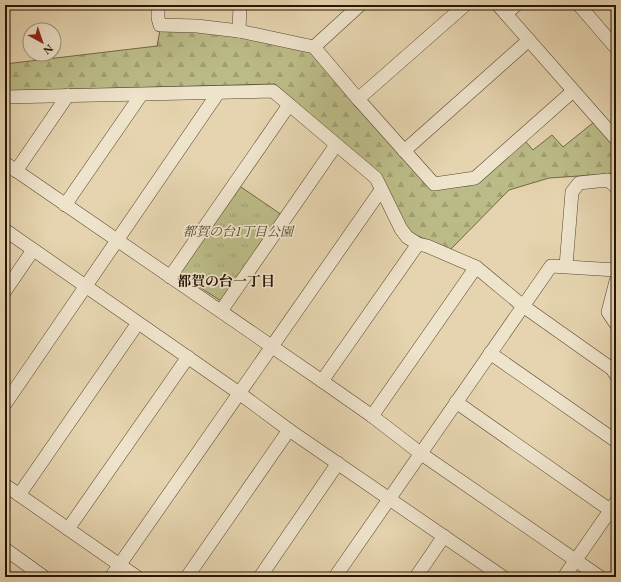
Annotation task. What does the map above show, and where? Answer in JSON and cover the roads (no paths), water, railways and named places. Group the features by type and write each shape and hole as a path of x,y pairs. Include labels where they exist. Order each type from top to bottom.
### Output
{"street":[{"path":"158,5 158,18 160,25 198,26 239,31 314,47 434,184 475,178 573,91"},
{"path":"239,31 240,5"},
{"path":"314,47 359,5"},
{"path":"358,99 465,5"},
{"path":"579,5 616,48"},
{"path":"507,8 529,40 616,139"},
{"path":"404,151 529,40"},
{"path":"5,97 273,91 376,178 401,229 407,237 418,244 428,246 476,267 523,306 612,369 616,375"},
{"path":"5,404 218,93"},
{"path":"16,171 68,95"},
{"path":"65,205 141,95"},
{"path":"170,277 290,105"},
{"path":"221,312 336,145"},
{"path":"5,163 322,381 372,416 420,453 600,577"},
{"path":"566,266 572,192 579,183 608,180 616,187"},
{"path":"111,577 381,190"},
{"path":"5,230 188,357 289,430 444,536 496,575"},
{"path":"322,381 418,244"},
{"path":"5,291 33,250"},
{"path":"335,577 551,266 616,270"},
{"path":"372,416 476,267"},
{"path":"616,281 608,312 616,324"},
{"path":"19,495 138,323"},
{"path":"490,353 616,441"},
{"path":"68,529 188,357"},
{"path":"456,402 613,506 564,577"},
{"path":"187,577 289,430"},
{"path":"260,577 338,463"},
{"path":"5,485 137,577"},
{"path":"416,577 444,536"},
{"path":"5,549 44,577"}],"district":[{"name":"都賀の台一丁目","path":"226,281"}],"park label":[{"name":"都賀の台1丁目公園","path":"238,231"}]}
